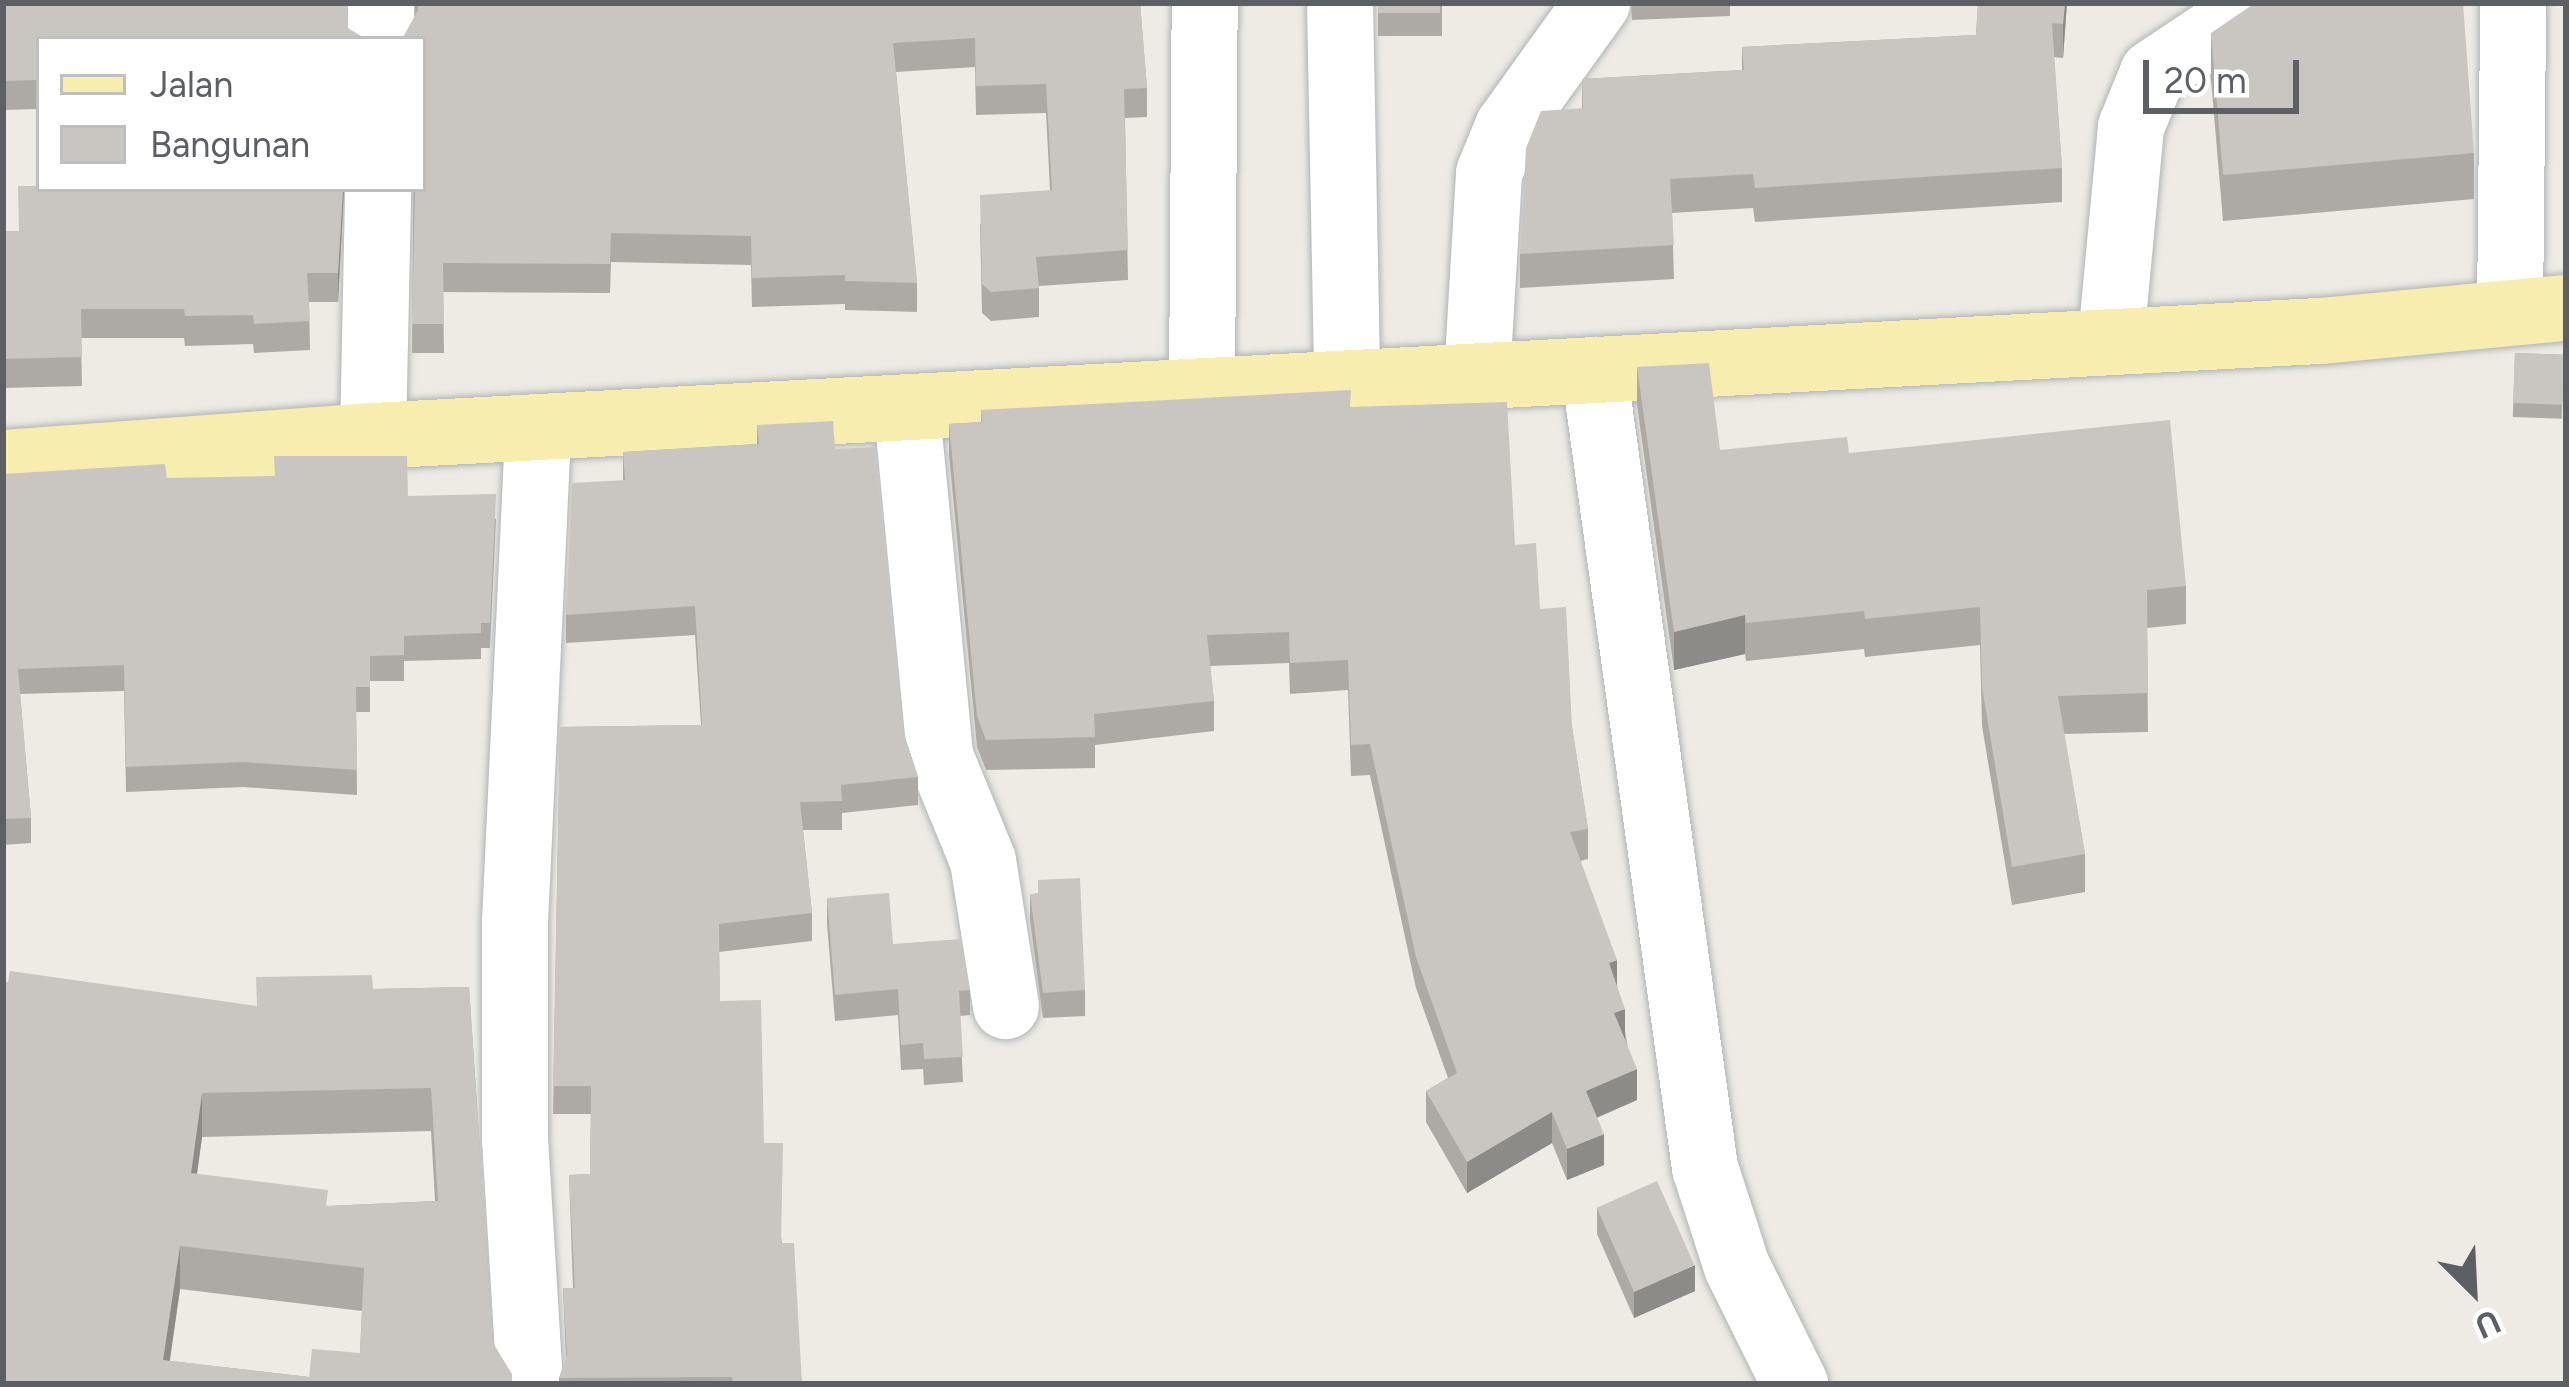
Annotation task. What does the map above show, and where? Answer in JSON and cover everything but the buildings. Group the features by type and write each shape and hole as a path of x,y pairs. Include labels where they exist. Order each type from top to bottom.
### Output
{"main road":[{"path":"3,463 374,436 907,412 2111,338 2321,331 2538,309"}],"street":[{"path":"381,3 381,36"},
{"path":"1202,391 1205,3"},
{"path":"1340,3 1347,384"},
{"path":"1477,376 1489,173 1508,127 1597,3"},
{"path":"2111,338 2131,127 2153,73 2258,3"},
{"path":"2513,3 2538,309"},
{"path":"374,436 378,192"},
{"path":"1594,370 1705,1168 1737,1267 1795,1384"},
{"path":"907,412 940,756 982,861 1006,1006"},
{"path":"530,1384 515,1138 515,922 538,430"}]}
